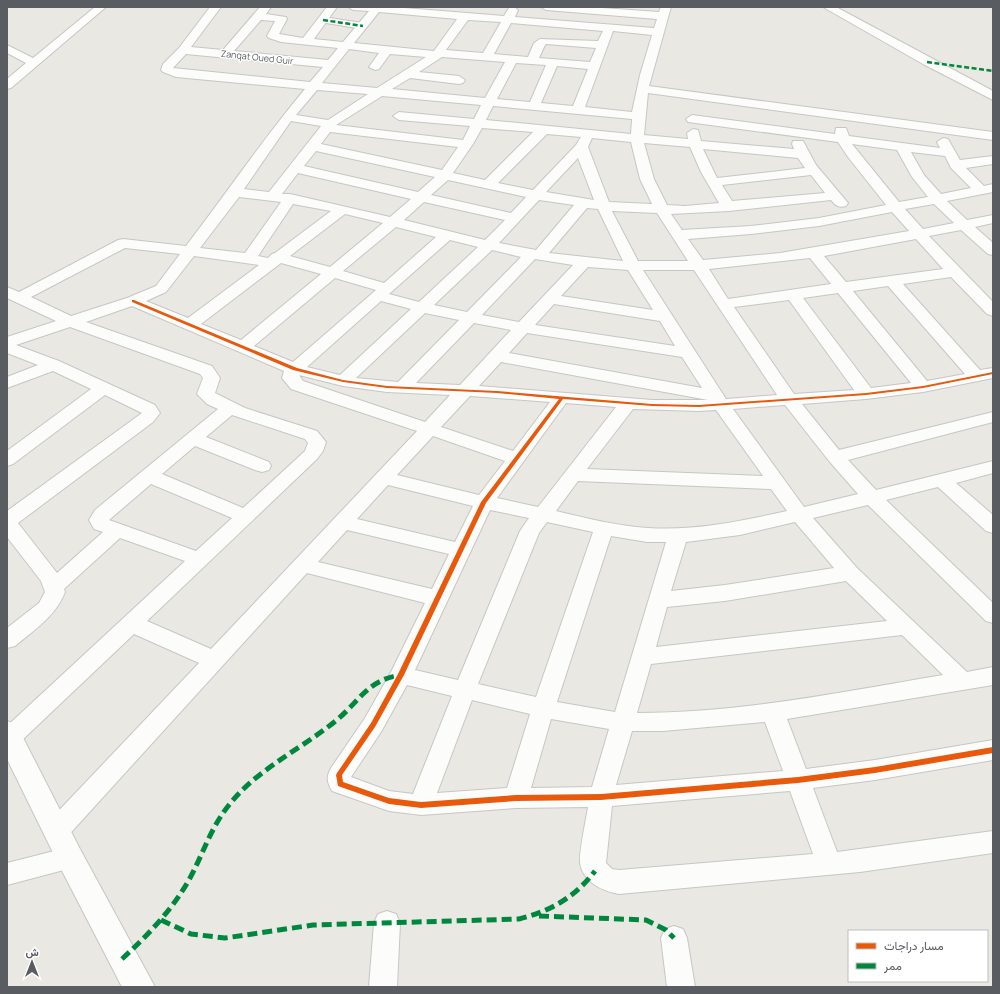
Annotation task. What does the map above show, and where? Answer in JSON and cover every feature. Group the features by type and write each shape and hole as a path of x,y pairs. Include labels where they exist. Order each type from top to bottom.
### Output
{"street":[{"path":"7,84 101,7"},
{"path":"216,7 183,50 167,66 167,70 176,73 638,116"},
{"path":"306,42 332,7"},
{"path":"354,7 660,32"},
{"path":"487,57 514,7"},
{"path":"553,7 665,12 643,89 638,116 638,139 645,173 663,210 724,304 791,400 835,457 872,498 993,615"},
{"path":"828,7 927,62 993,96"},
{"path":"7,342 133,301 161,289 236,192 288,117 377,8"},
{"path":"226,54 262,11 282,18 273,36 306,42 387,50 595,66"},
{"path":"273,196 328,126 438,54 464,16"},
{"path":"323,20 363,26"},
{"path":"578,110 609,28"},
{"path":"532,61 540,43 544,41 603,45"},
{"path":"7,48 34,63"},
{"name":"Zanqat Oued Guir","path":"183,50 331,64"},
{"path":"375,67 387,50"},
{"path":"450,98 472,56"},
{"path":"242,348 393,222 446,175 467,144 491,102 512,59"},
{"path":"534,106 553,62"},
{"path":"408,74 459,80"},
{"path":"643,89 993,136"},
{"path":"374,133 427,96"},
{"path":"697,96 692,119 696,144 706,169 729,207"},
{"path":"399,116 543,130 585,141 638,139 696,144 751,164 815,171"},
{"path":"841,116 844,139 895,208 954,272 993,311"},
{"path":"288,117 328,126 374,133 467,144"},
{"path":"692,119 948,153"},
{"path":"939,129 948,153 956,165 987,189"},
{"path":"488,185 543,130"},
{"path":"795,133 803,154 852,216"},
{"path":"409,157 423,139"},
{"path":"343,381 490,244 585,141"},
{"path":"585,141 603,206 633,266 688,354 776,483 799,514 850,573 964,682"},
{"path":"312,146 409,157 446,175 536,195 603,206 663,210 729,207 835,196"},
{"path":"902,147 914,172 937,198 993,252"},
{"path":"714,182 751,164 803,154"},
{"path":"956,165 993,160"},
{"path":"295,168 514,218"},
{"path":"678,235 785,227 895,208 937,198 987,189"},
{"path":"236,192 290,198 535,255 584,262 633,266 698,264 814,253 993,219"},
{"path":"249,258 290,198"},
{"path":"402,388 470,318 535,255 582,203"},
{"path":"189,325 273,260 342,210"},
{"path":"447,235 295,369 290,378 292,382 297,385 516,458"},
{"path":"13,295 123,243 273,260 332,273 422,308 522,328 688,354"},
{"path":"814,253 923,387"},
{"path":"56,831 584,262"},
{"path":"724,304 954,272"},
{"path":"892,280 985,375"},
{"path":"13,295 69,321 206,370 212,378 206,394 211,400 230,408 311,435 317,442 314,451 130,623 8,734 56,831 138,987"},
{"path":"793,295 866,394"},
{"path":"550,299 665,317"},
{"path":"133,301 295,369 343,381 402,388 464,390 562,397 628,404 675,406 719,400 791,400 866,394 923,387 985,375"},
{"path":"7,347 53,365 149,409 151,413 147,418 7,522 50,579 55,592 46,608 7,640"},
{"path":"496,356 719,400"},
{"path":"7,383 53,365"},
{"path":"7,460 103,388"},
{"path":"562,397 484,502 401,676 373,725 338,775 338,780 343,786 390,801 421,805 516,798 600,797 798,780 875,770 993,750"},
{"path":"421,805 465,690 527,537 541,515 628,404"},
{"path":"199,558 101,524 99,520 230,408"},
{"path":"835,457 993,417"},
{"path":"193,439 262,466"},
{"path":"383,478 541,515 604,528 640,535 677,537 713,533 872,498 993,466"},
{"path":"572,475 776,483"},
{"path":"149,476 245,516"},
{"path":"941,480 993,526"},
{"path":"342,522 460,550"},
{"path":"516,798 543,709 604,528"},
{"path":"54,587 117,530"},
{"path":"677,537 600,797 592,863 595,871 610,882 619,882 917,854 993,842"},
{"path":"303,565 437,598"},
{"path":"659,600 724,593 850,573"},
{"path":"130,623 214,660"},
{"path":"642,657 906,627"},
{"path":"401,676 543,709 595,719 623,722 662,722 773,712 964,682 993,676"},
{"path":"773,712 830,863"},
{"path":"8,877 70,858"},
{"path":"383,987 387,923"},
{"path":"674,938 682,987"}],"marked path":[{"path":"323,20 363,26"},
{"path":"927,62 993,71"},
{"path":"122,959 141,941 176,901 190,878 222,814 240,792 266,769 339,718 373,684 380,680 401,675"},
{"path":"161,920 191,934 212,938 237,938 288,928 313,925 468,922 519,919 542,912 562,902 580,889 595,871"},
{"path":"539,916 646,920 666,930 674,938"}],"cycle path":[{"path":"133,301 295,369 343,381 387,387 497,392 652,405 699,406 866,394 923,387 993,373"},
{"path":"562,397 484,502 401,675 373,725 339,775 340,784 389,801 421,805 516,798 601,797 798,780 875,770 993,750"}]}
